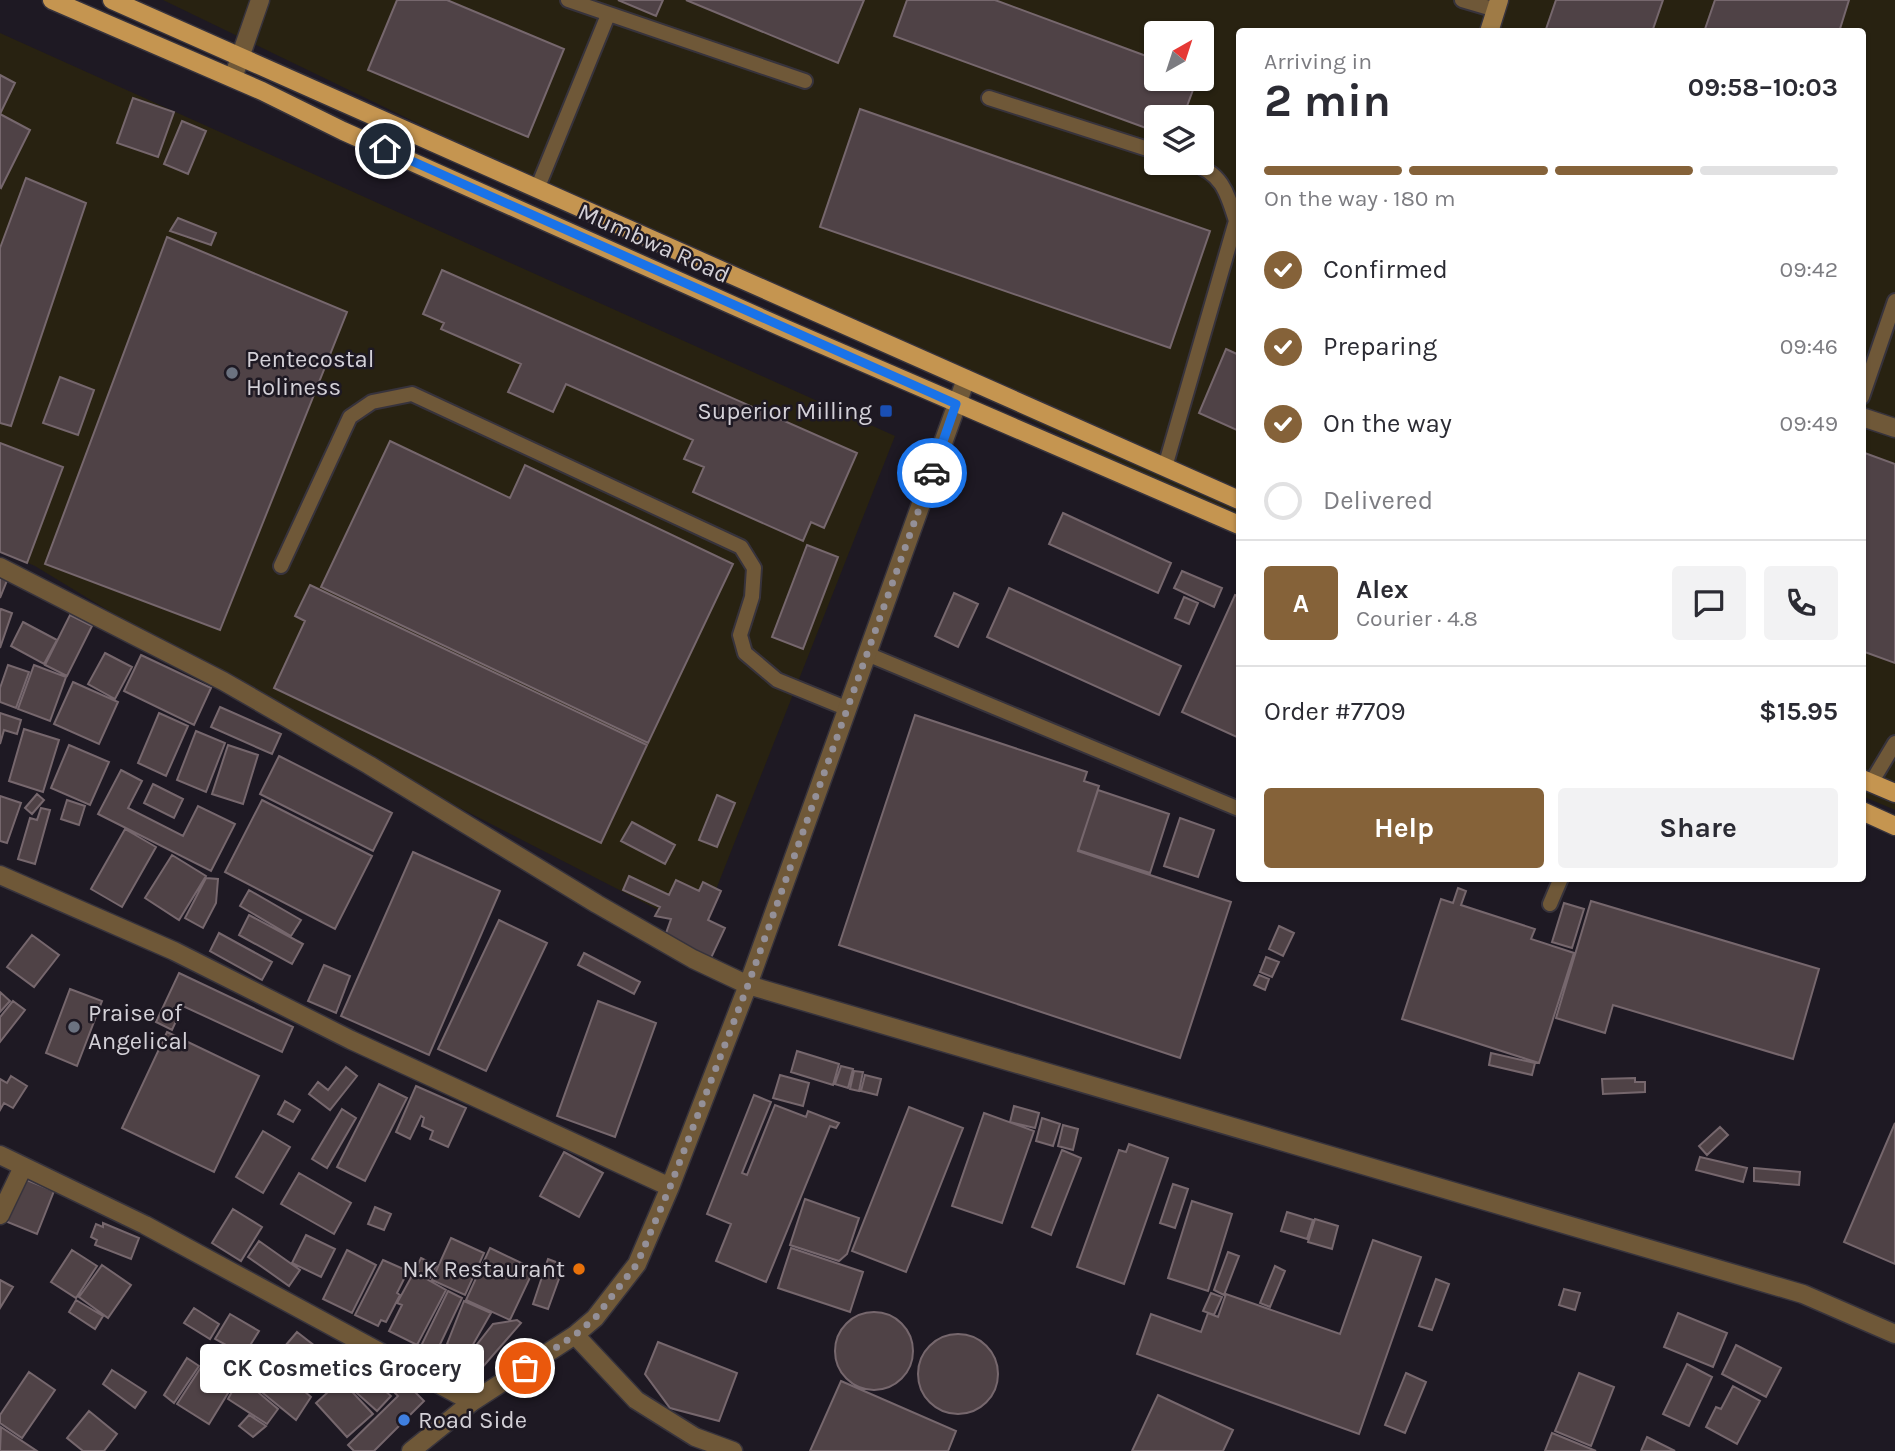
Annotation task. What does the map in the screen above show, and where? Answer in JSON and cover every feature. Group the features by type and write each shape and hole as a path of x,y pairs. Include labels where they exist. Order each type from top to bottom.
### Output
{"main road":[{"name":"Mumbwa Road","path":"52,0 233,78 342,131 956,404 1236,524"},
{"name":"Mumbwa Road","path":"112,0 1236,499"},
{"path":"1867,781 1895,793"},
{"path":"1866,813 1895,826"}],"street":[{"path":"233,78 260,0"},
{"path":"1490,28 1498,5"},
{"path":"411,1451 472,1402 575,1335 595,1318 637,1264 670,1187 748,985 966,379"},
{"path":"1866,418 1895,428"},
{"path":"0,567 223,681 369,765 597,904 692,959 748,985 1803,1294 1895,1334"},
{"path":"0,875 174,951 351,1040 670,1187"},
{"path":"0,1155 145,1225 472,1402"},
{"path":"0,1215 23,1167"},
{"path":"575,1335 636,1400 695,1437 733,1451"}],"lane":[{"path":"568,0 805,81"},
{"path":"1462,0 1498,5"},
{"path":"537,189 608,15"},
{"path":"989,98 1144,148"},
{"path":"1166,467 1236,221 1225,187 1212,175"},
{"path":"1866,385 1895,301"},
{"path":"281,566 350,417 372,402 412,394 741,547 754,568 752,597 740,635 745,653 777,680 848,709"},
{"path":"867,654 1236,809"},
{"path":"1867,781 1895,743"},
{"path":"1550,904 1559,882"}],"shaded area":[{"path":"163,0 1895,0 1895,810 1866,798 1866,28 1236,28 1236,520"},
{"path":"0,33 895,436 715,892 666,914 281,716 35,566 0,551"}],"building":[{"path":"397,0 447,0 564,49 528,137 368,70"},
{"path":"618,0 663,0 656,16"},
{"path":"686,0 864,0 838,63"},
{"path":"907,0 995,0 1144,55 1144,91 1193,91 1187,105 1144,105 1144,127 894,36"},
{"path":"1556,0 1663,0 1653,28 1546,28"},
{"path":"1715,0 1849,0 1840,28 1705,28"},
{"path":"0,75 15,83 0,114"},
{"path":"133,98 174,112 158,157 117,143"},
{"path":"860,109 1210,231 1170,348 820,227"},
{"path":"0,114 30,130 1,188 0,187"},
{"path":"182,121 206,131 188,174 164,164"},
{"path":"26,178 86,203 11,426 0,423 0,248"},
{"path":"178,218 216,233 211,245 170,231"},
{"path":"167,237 347,312 220,630 45,564"},
{"path":"442,270 857,453 824,528 811,522 803,541 693,492 704,467 684,459 693,440 566,384 553,412 508,392 521,364 441,329 444,323 423,314"},
{"path":"1226,349 1236,354 1236,430 1199,413"},
{"path":"60,377 94,390 78,435 43,423"},
{"path":"390,441 510,498 525,465 733,564 648,743 321,587"},
{"path":"0,443 63,467 27,563 0,552"},
{"path":"1866,453 1895,464 1895,663 1866,652"},
{"path":"1063,513 1171,563 1158,593 1049,544"},
{"path":"807,545 838,557 803,649 772,637"},
{"path":"1182,571 1222,588 1214,607 1174,588"},
{"path":"0,575 8,578 0,598"},
{"path":"310,585 647,745 601,843 274,688 305,621 295,616"},
{"path":"1009,588 1181,666 1159,715 987,637"},
{"path":"954,593 978,604 958,647 935,636"},
{"path":"1235,595 1236,737 1182,712"},
{"path":"1184,597 1198,603 1189,624 1175,618"},
{"path":"1,609 12,613 0,648 0,612"},
{"path":"70,615 92,626 67,676 45,665"},
{"path":"23,622 57,640 44,664 11,646"},
{"path":"105,653 132,667 115,699 88,684"},
{"path":"141,655 211,688 194,725 124,691"},
{"path":"8,665 29,672 16,708 0,702 0,688"},
{"path":"34,665 66,677 50,721 18,709"},
{"path":"73,682 118,702 99,744 54,724"},
{"path":"220,707 281,734 272,754 211,727"},
{"path":"0,713 21,720 17,734 4,730 0,744"},
{"path":"159,713 188,726 166,776 138,763"},
{"path":"915,715 1087,772 1084,781 1099,786 1078,851 1231,902 1180,1058 839,945"},
{"path":"24,729 59,740 43,792 9,781"},
{"path":"196,731 225,743 206,792 177,780"},
{"path":"69,745 109,762 90,805 51,788"},
{"path":"228,745 258,755 243,804 212,794"},
{"path":"279,756 392,813 373,851 260,794"},
{"path":"121,770 142,781 128,808 183,836 198,806 235,824 211,871 98,814"},
{"path":"153,784 183,799 174,818 144,803"},
{"path":"1098,790 1169,814 1150,873 1078,850"},
{"path":"37,794 44,800 32,814 25,808"},
{"path":"717,795 735,803 717,847 699,840"},
{"path":"0,796 21,803 7,843 0,841"},
{"path":"67,800 85,806 79,825 61,819"},
{"path":"262,800 372,856 335,929 225,872"},
{"path":"41,808 50,810 35,864 18,859 30,818 37,820"},
{"path":"1180,818 1214,830 1198,877 1164,866"},
{"path":"632,822 675,845 665,864 621,841"},
{"path":"125,829 156,847 122,907 91,889"},
{"path":"413,852 500,891 429,1055 341,1016"},
{"path":"172,855 206,876 179,920 145,898"},
{"path":"629,876 669,895 676,880 699,891 703,882 721,891 708,920 725,928 711,958 665,936 671,919 655,916 660,907 623,890"},
{"path":"206,878 218,879 216,903 203,928 185,918"},
{"path":"1458,888 1466,891 1461,905 1535,929 1531,939 1574,953 1539,1063 1402,1019 1441,899 1453,903"},
{"path":"249,890 301,920 291,936 240,906"},
{"path":"1591,901 1819,969 1793,1059 1613,1005 1605,1033 1556,1018"},
{"path":"1564,903 1584,909 1572,948 1552,942"},
{"path":"249,915 303,944 292,964 239,935"},
{"path":"499,920 547,943 486,1071 438,1049"},
{"path":"1279,926 1294,933 1283,956 1269,949"},
{"path":"219,933 272,962 262,980 210,951"},
{"path":"32,935 59,955 34,987 7,967"},
{"path":"584,953 640,982 634,994 578,965"},
{"path":"1266,957 1279,962 1272,977 1260,972"},
{"path":"324,965 350,976 336,1013 308,1001"},
{"path":"179,973 293,1027 282,1052 183,1006 172,1030 156,1022"},
{"path":"1259,975 1269,979 1265,990 1254,985"},
{"name":"Praise of Angelical","path":"70,989 102,1001 77,1066 46,1053"},
{"path":"0,992 10,1001 0,1012"},
{"path":"13,1001 25,1010 0,1042 0,1017"},
{"path":"598,1001 656,1023 615,1137 557,1116"},
{"path":"167,1032 259,1076 214,1172 122,1128"},
{"path":"797,1051 839,1064 833,1085 791,1072"},
{"path":"1491,1053 1535,1063 1532,1075 1489,1065"},
{"path":"841,1066 853,1069 848,1088 835,1084"},
{"path":"346,1067 357,1076 330,1110 309,1094 318,1082 328,1090"},
{"path":"854,1071 863,1072 859,1091 850,1089"},
{"path":"780,1075 809,1083 803,1106 773,1098"},
{"path":"865,1075 881,1079 877,1095 861,1091"},
{"path":"11,1076 27,1086 13,1108 4,1103 0,1110 0,1079 7,1083"},
{"path":"1635,1078 1635,1082 1645,1082 1645,1092 1603,1094 1602,1079"},
{"path":"379,1084 407,1098 365,1181 337,1167"},
{"path":"416,1086 466,1108 448,1147 430,1139 433,1131 422,1126 424,1118 421,1116 410,1139 396,1132"},
{"path":"754,1095 771,1102 742,1173 747,1175 775,1105 806,1117 808,1111 839,1123 836,1128 830,1126 766,1282 716,1261 731,1224 707,1214"},
{"path":"285,1101 300,1110 293,1122 278,1114"},
{"path":"1014,1106 1039,1113 1035,1128 1010,1122"},
{"path":"909,1107 963,1128 906,1272 852,1251"},
{"path":"342,1109 356,1118 327,1168 312,1159"},
{"path":"984,1113 1034,1131 1002,1223 952,1206"},
{"path":"1042,1118 1060,1124 1053,1146 1036,1141"},
{"path":"1895,1123 1895,1264 1844,1242"},
{"path":"1063,1125 1078,1129 1073,1150 1058,1146"},
{"path":"1720,1127 1728,1135 1707,1155 1699,1146"},
{"path":"263,1131 290,1147 263,1193 236,1177"},
{"path":"1129,1144 1168,1158 1124,1284 1077,1267 1119,1150 1126,1152"},
{"path":"1062,1150 1081,1158 1051,1235 1032,1227"},
{"path":"564,1152 603,1173 579,1217 540,1196"},
{"path":"1700,1157 1747,1168 1743,1182 1696,1170"},
{"path":"1754,1168 1800,1172 1799,1185 1754,1181"},
{"path":"299,1173 351,1203 334,1234 281,1204"},
{"path":"22,1178 54,1191 37,1234 5,1221"},
{"path":"1173,1184 1188,1189 1175,1228 1160,1223"},
{"path":"805,1199 859,1218 847,1254 839,1261 790,1245"},
{"path":"1192,1201 1232,1214 1208,1291 1168,1278"},
{"path":"375,1207 391,1214 384,1230 368,1224"},
{"path":"233,1209 262,1227 241,1261 212,1243"},
{"path":"1287,1212 1313,1220 1307,1239 1281,1231"},
{"path":"1315,1219 1338,1226 1332,1249 1308,1242"},
{"path":"103,1223 139,1238 131,1259 95,1245 97,1240 91,1237 96,1224 103,1227"},
{"path":"306,1235 335,1249 321,1277 292,1263"},
{"path":"451,1238 484,1253 465,1295 432,1280"},
{"path":"1373,1240 1421,1257 1359,1434 1137,1354 1151,1314 1201,1332 1208,1313 1218,1317 1226,1294 1340,1334"},
{"path":"259,1241 300,1270 289,1286 248,1257"},
{"path":"490,1248 534,1269 510,1320 466,1300"},
{"path":"791,1248 863,1272 850,1312 778,1288"},
{"path":"72,1250 97,1266 76,1298 51,1282"},
{"path":"347,1250 376,1265 352,1313 323,1299"},
{"path":"1228,1252 1239,1256 1224,1295 1214,1290"},
{"path":"421,1258 436,1266 430,1278 415,1270"},
{"path":"548,1259 564,1265 548,1309 533,1304"},
{"path":"383,1260 408,1271 397,1293 400,1295 386,1322 381,1320 378,1326 355,1315"},
{"path":"102,1265 131,1285 108,1318 79,1297"},
{"path":"1275,1266 1285,1271 1270,1307 1260,1303"},
{"path":"414,1272 446,1290 417,1345 389,1331 402,1305 397,1303"},
{"path":"1436,1279 1449,1284 1432,1330 1419,1326"},
{"path":"0,1280 13,1287 0,1308"},
{"path":"1564,1289 1580,1293 1575,1310 1559,1305"},
{"path":"448,1291 462,1298 435,1355 420,1348"},
{"path":"1211,1293 1222,1297 1214,1315 1203,1311"},
{"path":"76,1300 103,1316 95,1329 69,1312"},
{"path":"464,1301 491,1313 467,1355 447,1344"},
{"path":"194,1308 219,1324 210,1339 184,1323"},
{"path":"874,1312 889,1315 906,1329 913,1351 910,1366 896,1383 874,1390 859,1387 842,1373 835,1351 838,1336 852,1319"},
{"path":"1678,1313 1727,1333 1713,1367 1664,1347"},
{"path":"230,1314 259,1331 244,1355 215,1339"},
{"path":"517,1320 521,1323 474,1377 460,1366 493,1324"},
{"path":"297,1332 320,1350 297,1378 274,1359"},
{"path":"958,1334 973,1337 986,1346 995,1359 998,1374 995,1389 986,1402 973,1411 958,1414 943,1411 930,1402 921,1389 918,1374 921,1359 930,1346 943,1337"},
{"path":"658,1342 737,1373 719,1421 670,1408 645,1374"},
{"path":"1736,1345 1781,1368 1766,1397 1722,1374"},
{"path":"365,1352 380,1366 370,1378 391,1396 377,1411 341,1379"},
{"path":"187,1358 199,1366 174,1403 164,1395"},
{"path":"205,1361 236,1380 209,1424 177,1404"},
{"path":"1687,1364 1712,1377 1689,1426 1663,1414"},
{"path":"274,1365 311,1397 296,1420 258,1389"},
{"path":"391,1368 424,1401 374,1451 354,1451 348,1445 398,1396 380,1378"},
{"path":"112,1370 146,1392 135,1408 103,1384"},
{"path":"29,1372 55,1390 22,1438 0,1423 0,1415"},
{"path":"1406,1373 1426,1382 1405,1433 1385,1425"},
{"path":"1579,1373 1614,1387 1591,1446 1555,1431"},
{"path":"240,1377 278,1409 267,1424 228,1399"},
{"path":"341,1380 373,1414 347,1437 316,1403"},
{"path":"841,1381 956,1431 948,1451 810,1451"},
{"path":"1733,1386 1760,1401 1737,1444 1706,1427 1716,1407 1721,1409"},
{"path":"1158,1395 1233,1430 1223,1451 1132,1451"},
{"path":"89,1411 117,1434 104,1451 83,1451 67,1438"},
{"path":"249,1415 266,1426 253,1437 239,1426"},
{"path":"1,1427 37,1451 0,1451"},
{"path":"1552,1433 1596,1451 1545,1451"},
{"path":"1647,1437 1675,1451 1641,1451"}],"way so far":[{"path":"525,1368 546,1356 595,1318 637,1264 670,1187 748,985 932,473"}],"place":[{"name":"Pentecostal Holiness","path":"232,373"},
{"name":"Superior Milling","path":"886,411"},
{"name":"Praise of Angelical","path":"74,1027"},
{"name":"N.K Restaurant","path":"579,1269"},
{"name":"CK Cosmetics Grocery","path":"525,1368"},
{"name":"Road Side","path":"404,1420"}],"route":[{"path":"385,149 956,404 932,473"}]}
